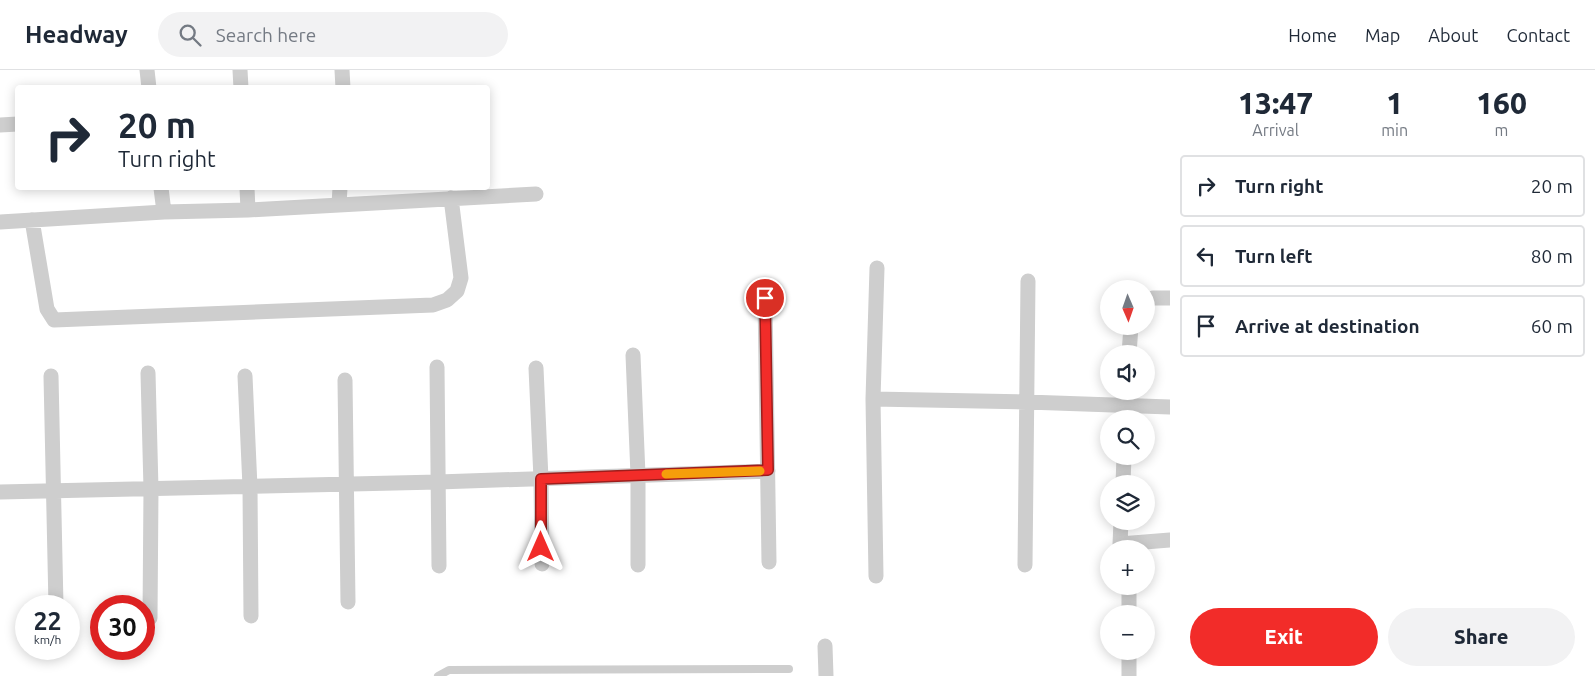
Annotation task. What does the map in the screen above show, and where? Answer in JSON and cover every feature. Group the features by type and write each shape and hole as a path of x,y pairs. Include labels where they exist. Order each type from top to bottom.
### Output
{"street":[{"path":"146,70 148,85"},
{"path":"240,70 241,85"},
{"path":"342,70 343,85"},
{"path":"0,124 15,124"},
{"path":"161,190 164,212"},
{"path":"247,190 248,210"},
{"path":"339,204 340,190"},
{"path":"0,222 536,194"},
{"path":"32,220 47,308 54,320 433,305 447,300 457,291 461,278 451,198"},
{"path":"876,576 873,400 877,268"},
{"path":"1025,565 1028,281"},
{"path":"765,298 769,562"},
{"path":"1155,298 1170,298"},
{"path":"633,356 638,475 638,565"},
{"path":"437,367 439,566"},
{"path":"536,368 541,479 542,564"},
{"path":"148,373 152,489 150,595"},
{"path":"51,376 56,595"},
{"path":"245,376 250,487 251,616"},
{"path":"345,380 348,602"},
{"path":"873,400 1027,402 1170,407"},
{"path":"0,492 345,485 768,470"},
{"path":"1155,542 1170,540"},
{"path":"825,646 826,676"},
{"path":"1129,660 1129,676"}],"lane":[{"path":"438,676 449,670 789,669"}],"slow traffic":[{"path":"666,474 760,471"}],"route":[{"path":"541,547 541,479 768,470 765,298"}]}
